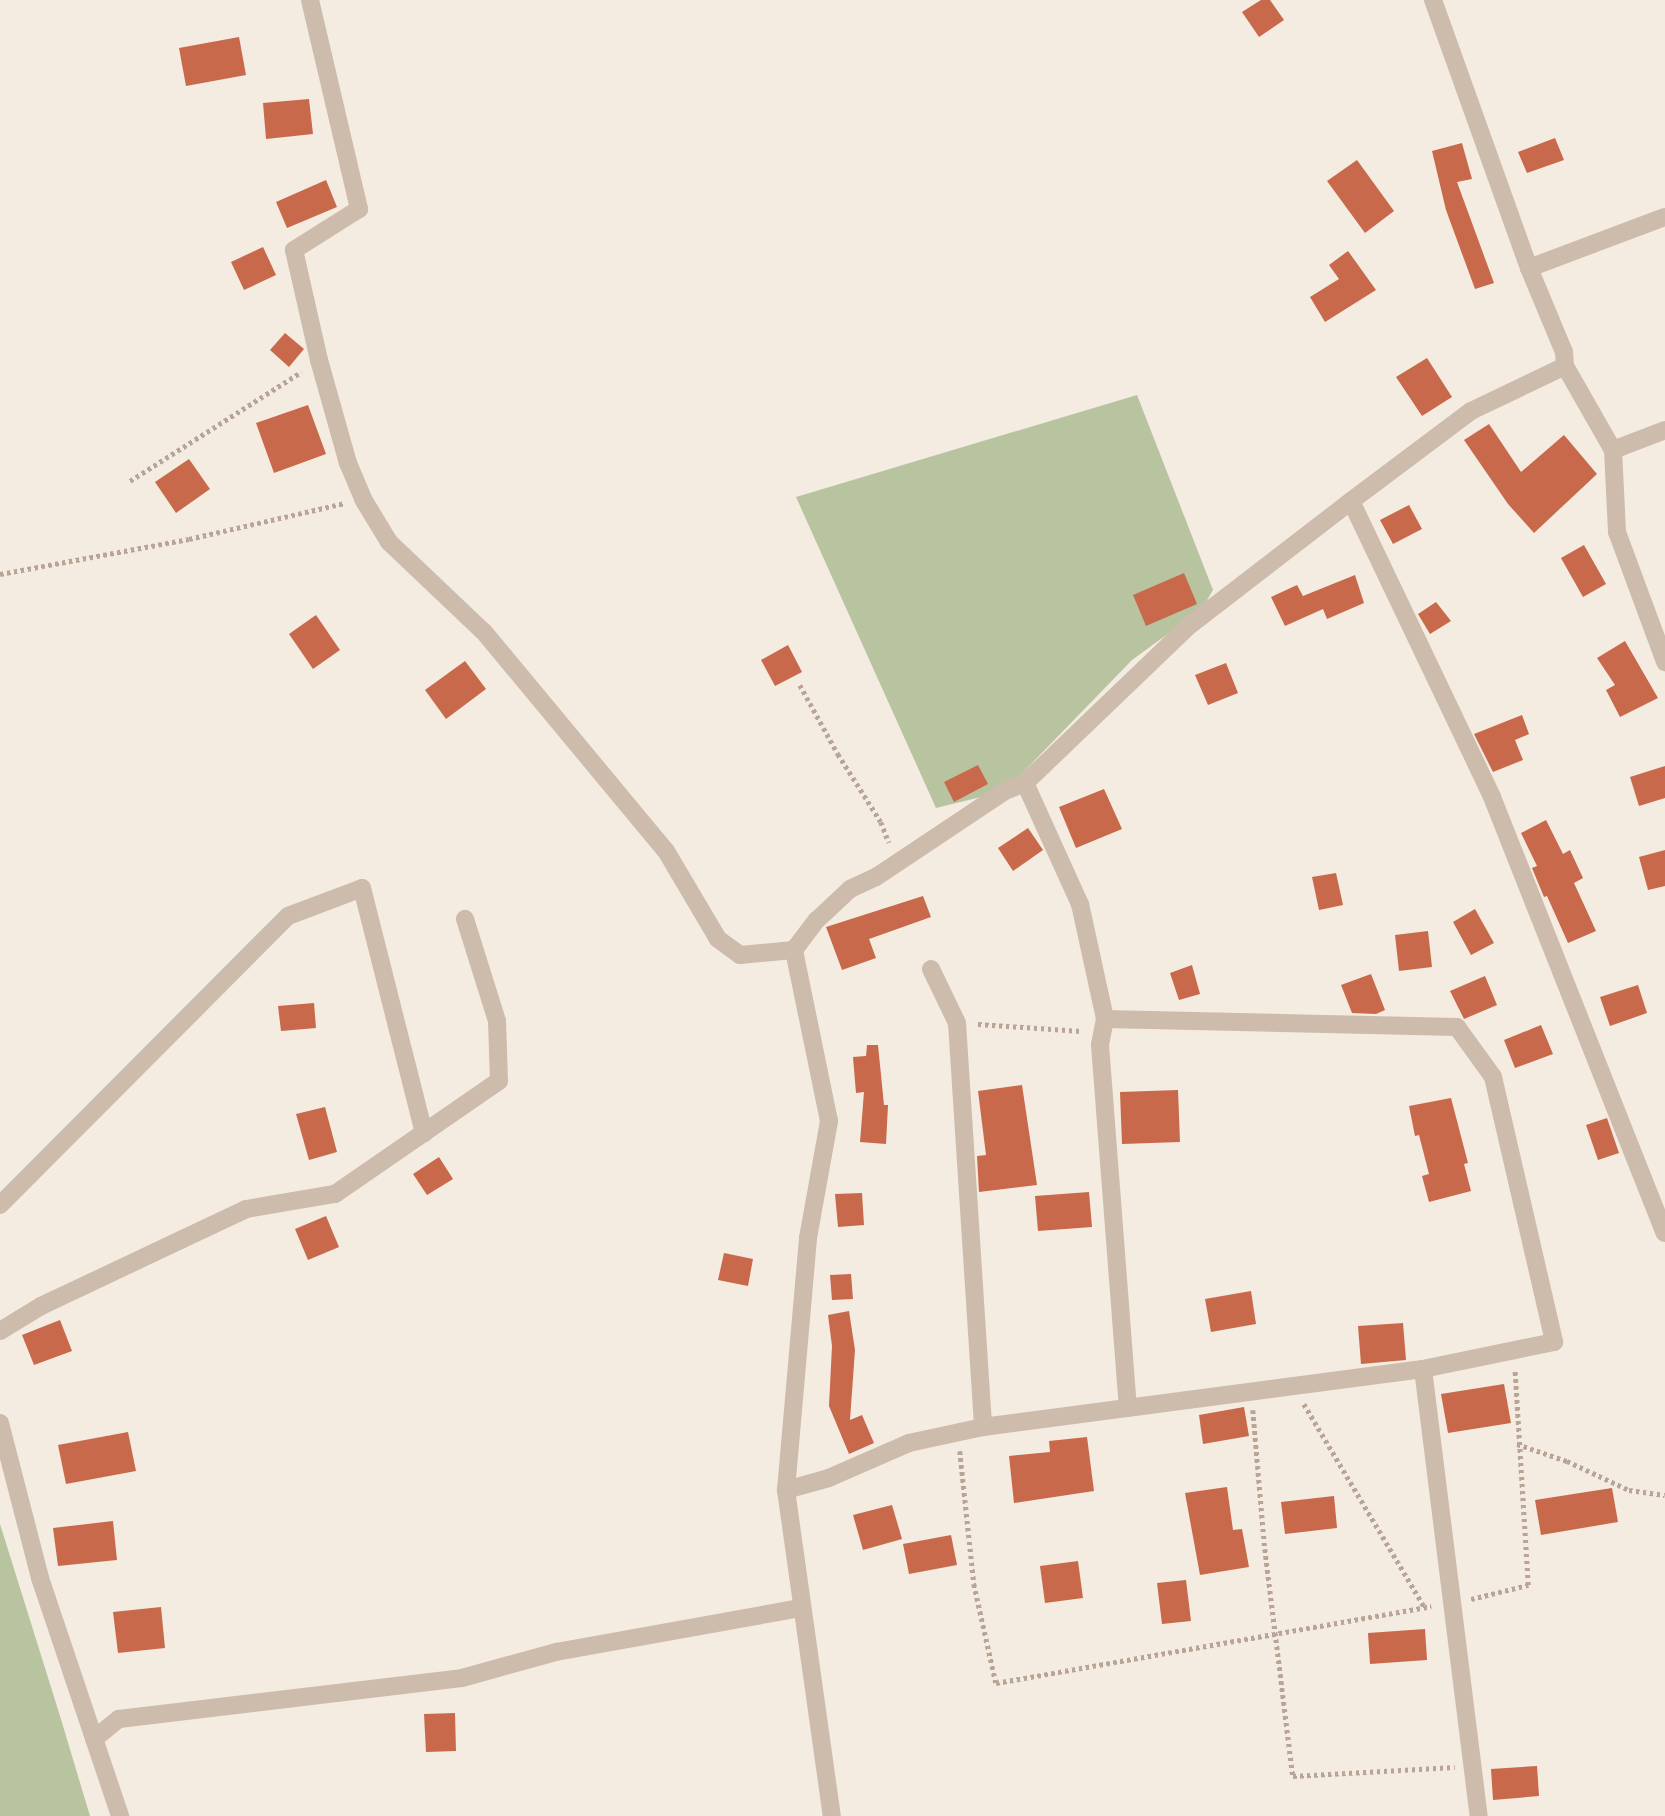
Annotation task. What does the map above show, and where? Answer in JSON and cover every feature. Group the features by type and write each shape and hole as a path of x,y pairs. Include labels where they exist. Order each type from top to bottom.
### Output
{"street":[{"path":"310,0 359,209 294,250 319,360 348,463 363,499 388,542 484,632 666,852 718,939 740,956 794,950 817,920 850,888 896,863 1005,791 1025,783 1190,625 1352,501 1471,411 1564,366"},
{"path":"1433,0 1529,268 1564,352 1564,366 1613,450 1616,532 1665,662"},
{"path":"1529,268 1665,216"},
{"path":"1613,450 1665,430"},
{"path":"1352,501 1492,797 1665,1233"},
{"path":"1025,783 1080,904 1104,1026 1100,1045 1128,1408"},
{"path":"0,1205 288,916 362,888 425,1133"},
{"path":"0,1331 41,1306 247,1209 335,1194 499,1081 496,1021 465,919"},
{"path":"794,950 829,1121 808,1238 786,1490 800,1608 832,1816"},
{"path":"930,969 957,1023 984,1427"},
{"path":"786,1490 829,1478 909,1443 984,1427 1423,1369 1554,1342 1493,1077 1457,1027 1104,1026"},
{"path":"1423,1369 1479,1816"},
{"path":"0,1423 40,1578 120,1816"},
{"path":"94,1739 119,1719 462,1678 556,1652 800,1608"}],"path":[{"path":"130,481 319,360"},
{"path":"0,574 189,539 363,499"},
{"path":"800,685 838,754 881,821 896,863"},
{"path":"957,1023 1104,1026"},
{"path":"958,1433 974,1584 996,1683 1453,1603 1528,1585 1517,1444 1514,1350"},
{"path":"1293,1386 1425,1608"},
{"path":"1251,1392 1275,1633 1293,1776 1473,1766"},
{"path":"1517,1444 1567,1461 1629,1490 1665,1496"}],"green space":[{"path":"1137,395 1213,590 1202,609 1132,660 1005,791 936,808 796,497"},
{"path":"0,1524 60,1716 90,1816 0,1816"}],"building":[{"path":"1261,0 1270,0 1284,20 1259,37 1242,12"},
{"path":"239,37 246,75 186,86 179,48"},
{"path":"309,99 313,134 266,139 263,103"},
{"path":"1555,138 1564,160 1527,173 1518,152"},
{"path":"1462,143 1472,179 1457,182 1494,283 1475,289 1446,210 1432,151"},
{"path":"1357,160 1394,211 1365,233 1327,181"},
{"path":"326,180 337,207 287,228 276,202"},
{"path":"263,247 276,275 244,290 231,262"},
{"path":"1348,251 1376,290 1325,322 1310,297 1339,279 1329,265"},
{"path":"285,333 304,349 289,367 270,350"},
{"path":"1427,358 1452,397 1422,416 1396,377"},
{"path":"308,405 326,454 274,473 256,423"},
{"path":"1489,424 1521,472 1564,435 1597,474 1534,533 1508,504 1464,440"},
{"path":"189,459 210,489 176,513 155,482"},
{"path":"1409,505 1422,529 1393,544 1380,520"},
{"path":"1584,545 1606,584 1583,597 1561,558"},
{"path":"1184,573 1197,604 1146,626 1133,595"},
{"path":"1355,575 1364,603 1327,619 1323,609 1285,626 1271,597 1297,585 1303,596"},
{"path":"1436,602 1451,621 1430,634 1418,614"},
{"path":"316,615 340,650 313,669 289,634"},
{"path":"1625,641 1658,698 1620,717 1606,690 1615,685 1597,658"},
{"path":"788,645 802,672 775,686 761,660"},
{"path":"465,661 486,689 446,719 425,690"},
{"path":"1226,663 1238,693 1208,705 1195,675"},
{"path":"1522,715 1529,734 1515,740 1523,760 1493,772 1474,734"},
{"path":"978,765 988,784 954,802 944,782"},
{"path":"1665,766 1665,798 1639,806 1630,777"},
{"path":"1104,789 1122,829 1076,848 1059,807"},
{"path":"1546,820 1563,854 1570,850 1583,878 1574,883 1596,931 1568,943 1547,896 1544,897 1532,868 1537,866 1521,833"},
{"path":"1028,828 1043,850 1013,871 998,848"},
{"path":"1665,850 1665,886 1648,890 1639,857"},
{"path":"1336,873 1343,905 1319,910 1312,877"},
{"path":"923,896 931,917 869,939 876,958 842,970 826,927"},
{"path":"1475,909 1494,943 1471,955 1453,922"},
{"path":"1428,931 1432,967 1399,971 1395,935"},
{"path":"1192,965 1200,994 1179,1000 1170,973"},
{"path":"1371,974 1385,1010 1376,1014 1352,1013 1341,985"},
{"path":"1485,976 1497,1005 1464,1019 1450,991"},
{"path":"1638,985 1647,1013 1610,1026 1600,997"},
{"path":"314,1003 316,1028 281,1031 278,1006"},
{"path":"1541,1025 1553,1054 1515,1068 1504,1040"},
{"path":"867,1045 878,1045 884,1105 888,1105 886,1144 860,1142 864,1092 856,1093 853,1057 866,1056"},
{"path":"1022,1085 1037,1185 979,1192 977,1156 986,1155 978,1091"},
{"path":"1178,1090 1180,1142 1122,1144 1120,1092"},
{"path":"1451,1098 1468,1163 1464,1164 1471,1191 1429,1202 1422,1176 1429,1174 1419,1135 1415,1136 1409,1106"},
{"path":"325,1107 337,1152 309,1160 296,1114"},
{"path":"1607,1118 1619,1153 1598,1160 1586,1125"},
{"path":"439,1157 453,1179 427,1195 413,1174"},
{"path":"1089,1192 1092,1227 1038,1231 1035,1196"},
{"path":"862,1193 864,1225 838,1227 835,1194"},
{"path":"326,1216 339,1247 308,1260 295,1229"},
{"path":"724,1253 753,1259 748,1286 718,1280"},
{"path":"851,1274 853,1299 832,1300 830,1275"},
{"path":"1251,1291 1256,1324 1211,1332 1205,1299"},
{"path":"849,1311 855,1350 850,1420 862,1415 874,1443 849,1454 829,1406 832,1346 828,1315"},
{"path":"60,1320 72,1351 34,1365 22,1335"},
{"path":"1403,1323 1406,1360 1361,1364 1358,1326"},
{"path":"1504,1384 1511,1423 1448,1433 1441,1394"},
{"path":"1244,1407 1249,1436 1203,1444 1199,1415"},
{"path":"128,1432 136,1471 66,1484 58,1445"},
{"path":"1087,1437 1094,1491 1014,1503 1009,1456 1050,1452 1049,1441"},
{"path":"1227,1487 1233,1530 1242,1529 1249,1567 1200,1575 1185,1493"},
{"path":"1612,1488 1618,1522 1541,1535 1535,1500"},
{"path":"1334,1496 1337,1528 1285,1534 1281,1502"},
{"path":"892,1505 902,1539 863,1550 853,1515"},
{"path":"113,1521 117,1560 58,1566 53,1528"},
{"path":"951,1535 957,1565 909,1574 903,1544"},
{"path":"1078,1561 1083,1598 1045,1603 1040,1566"},
{"path":"1186,1580 1191,1621 1162,1624 1157,1583"},
{"path":"161,1607 165,1648 118,1653 113,1612"},
{"path":"1425,1629 1427,1660 1370,1664 1368,1633"},
{"path":"455,1713 456,1751 426,1752 424,1714"},
{"path":"1537,1766 1539,1796 1493,1800 1491,1769"}]}
